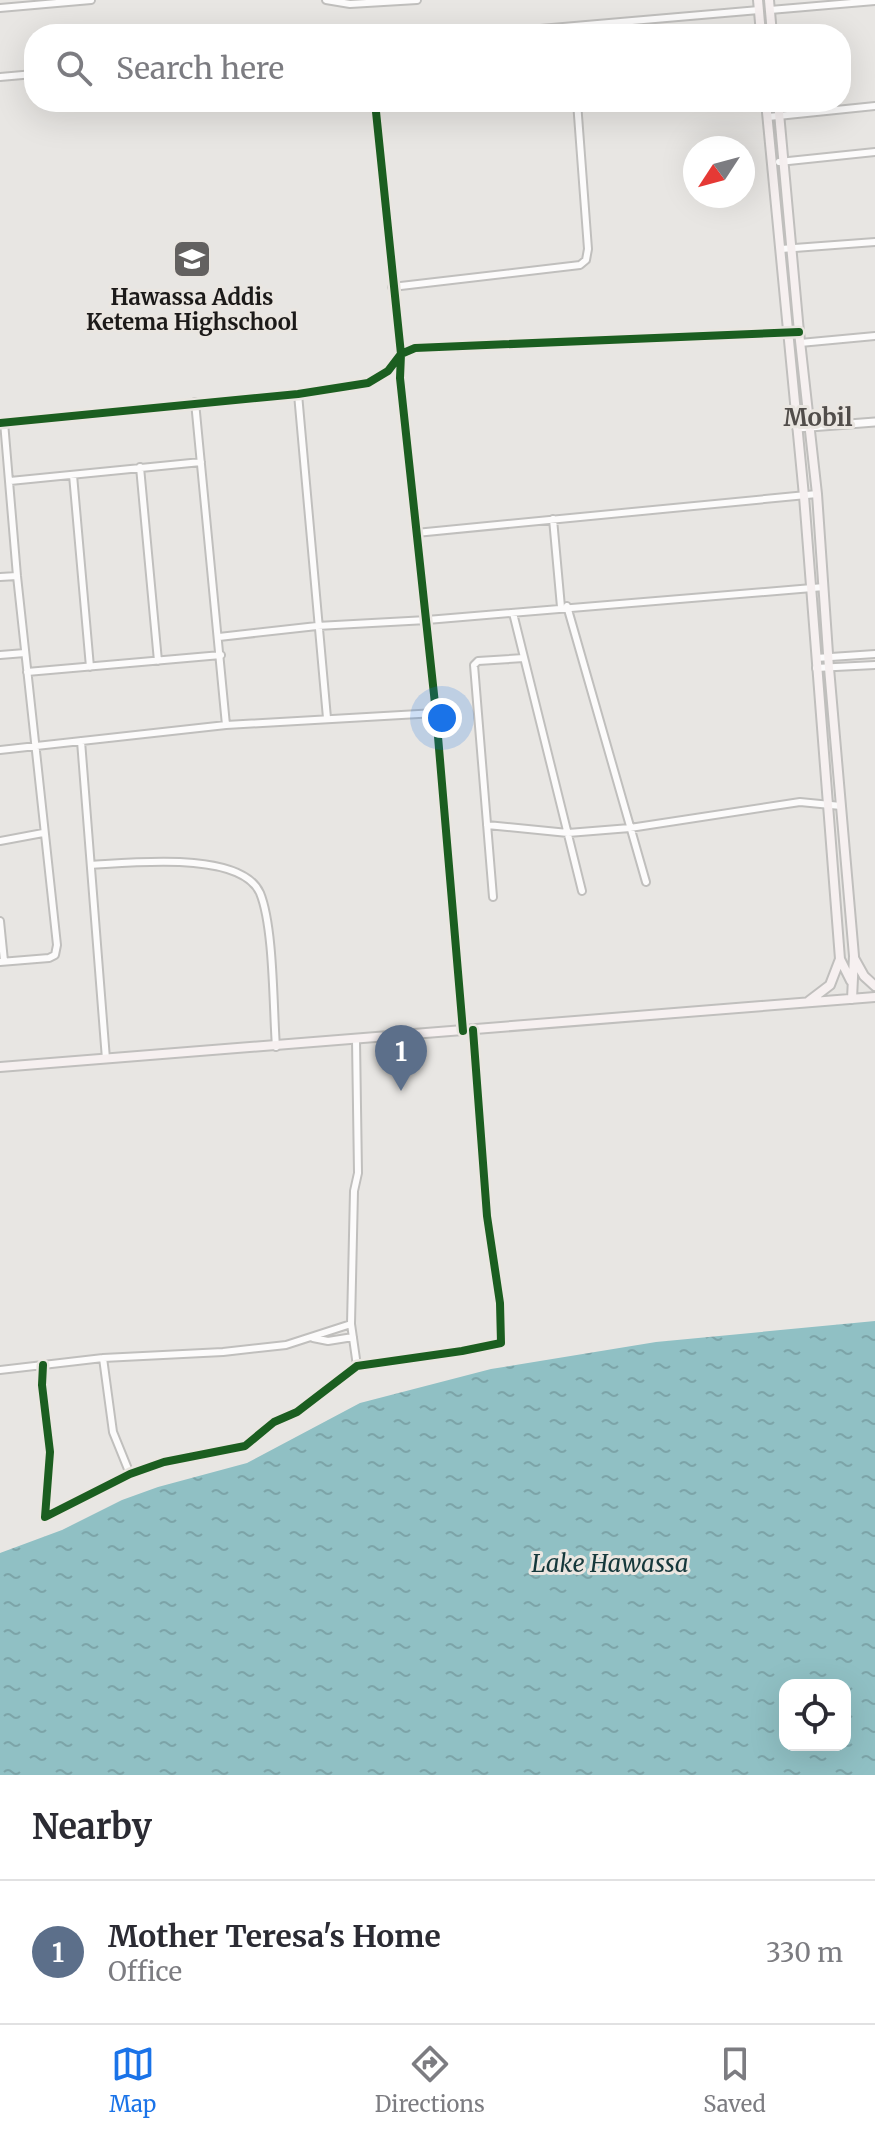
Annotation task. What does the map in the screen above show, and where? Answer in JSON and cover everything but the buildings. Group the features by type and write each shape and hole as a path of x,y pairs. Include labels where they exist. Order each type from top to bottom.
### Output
{"main road":[{"path":"758,0 760,24"},
{"path":"767,112 812,588 840,959 851,981"},
{"path":"779,112 817,494 854,956 852,999"},
{"path":"838,926 851,925"},
{"path":"854,956 864,976 875,986"},
{"path":"807,1002 830,985 840,959"},
{"path":"0,1067 875,997"}],"street":[{"path":"0,8 91,0"},
{"path":"326,0 350,4 417,0"},
{"path":"627,24 759,10 770,5 875,1"},
{"path":"0,77 24,75"},
{"path":"851,108 875,106"},
{"path":"376,112 401,354 400,378 436,713 463,1031"},
{"path":"392,287 580,265 586,260 588,249 578,112"},
{"path":"768,117 817,112"},
{"path":"773,162 875,152"},
{"path":"781,249 875,242"},
{"path":"0,921 2,961 49,958 57,951 2,423 298,394 368,383 388,371 401,354 415,348 799,332"},
{"path":"800,343 875,336"},
{"path":"298,394 327,718"},
{"path":"195,402 226,725"},
{"path":"797,428 875,422"},
{"path":"10,481 201,462"},
{"path":"140,467 158,661"},
{"path":"73,475 90,667"},
{"path":"416,533 817,494"},
{"path":"0,507 11,506"},
{"path":"553,519 564,607 646,882"},
{"path":"0,577 17,576"},
{"path":"219,637 317,626 427,620 824,587"},
{"path":"513,613 582,891"},
{"path":"0,655 25,653"},
{"path":"816,658 875,654"},
{"path":"27,672 221,655"},
{"path":"493,897 474,665 478,661 524,658"},
{"path":"816,668 875,665"},
{"path":"0,750 226,725 436,713"},
{"path":"81,741 106,1059"},
{"path":"487,825 568,833 630,828 800,802 841,806"},
{"path":"0,841 43,833"},
{"path":"91,865 192,861 215,865 251,882 259,892 267,925 276,1047"},
{"path":"43,1365 42,1385 50,1452 45,1517 130,1474 164,1462 245,1446 274,1422 297,1412 357,1366 501,1343 500,1303 487,1216 473,1030"},
{"path":"356,1040 358,1173 354,1191 351,1324 357,1366"},
{"path":"0,1370 103,1358 261,1349 313,1338 351,1324"},
{"path":"313,1338 328,1341 353,1337"},
{"path":"103,1358 113,1432 130,1474"}],"water":[{"name":"Lake Hawassa","path":"875,1321 875,1775 0,1775 0,1553 62,1530 122,1500 247,1463 360,1403 491,1369 656,1342"}],"cycle path":[{"path":"376,112 401,354 400,378 436,713 463,1031"},
{"path":"0,423 298,394 368,383 388,371 401,354 415,348 799,332"},
{"path":"43,1365 42,1385 50,1452 45,1517 130,1474 164,1462 245,1446 274,1422 297,1412 357,1366 501,1343 500,1303 487,1216 473,1030"}],"place":[{"name":"Hawassa Addis Ketema Highschool","path":"192,259"},
{"name":"Mother Teresa's Home","path":"401,1091"}],"district":[{"name":"Mobil","path":"818,418"}]}
